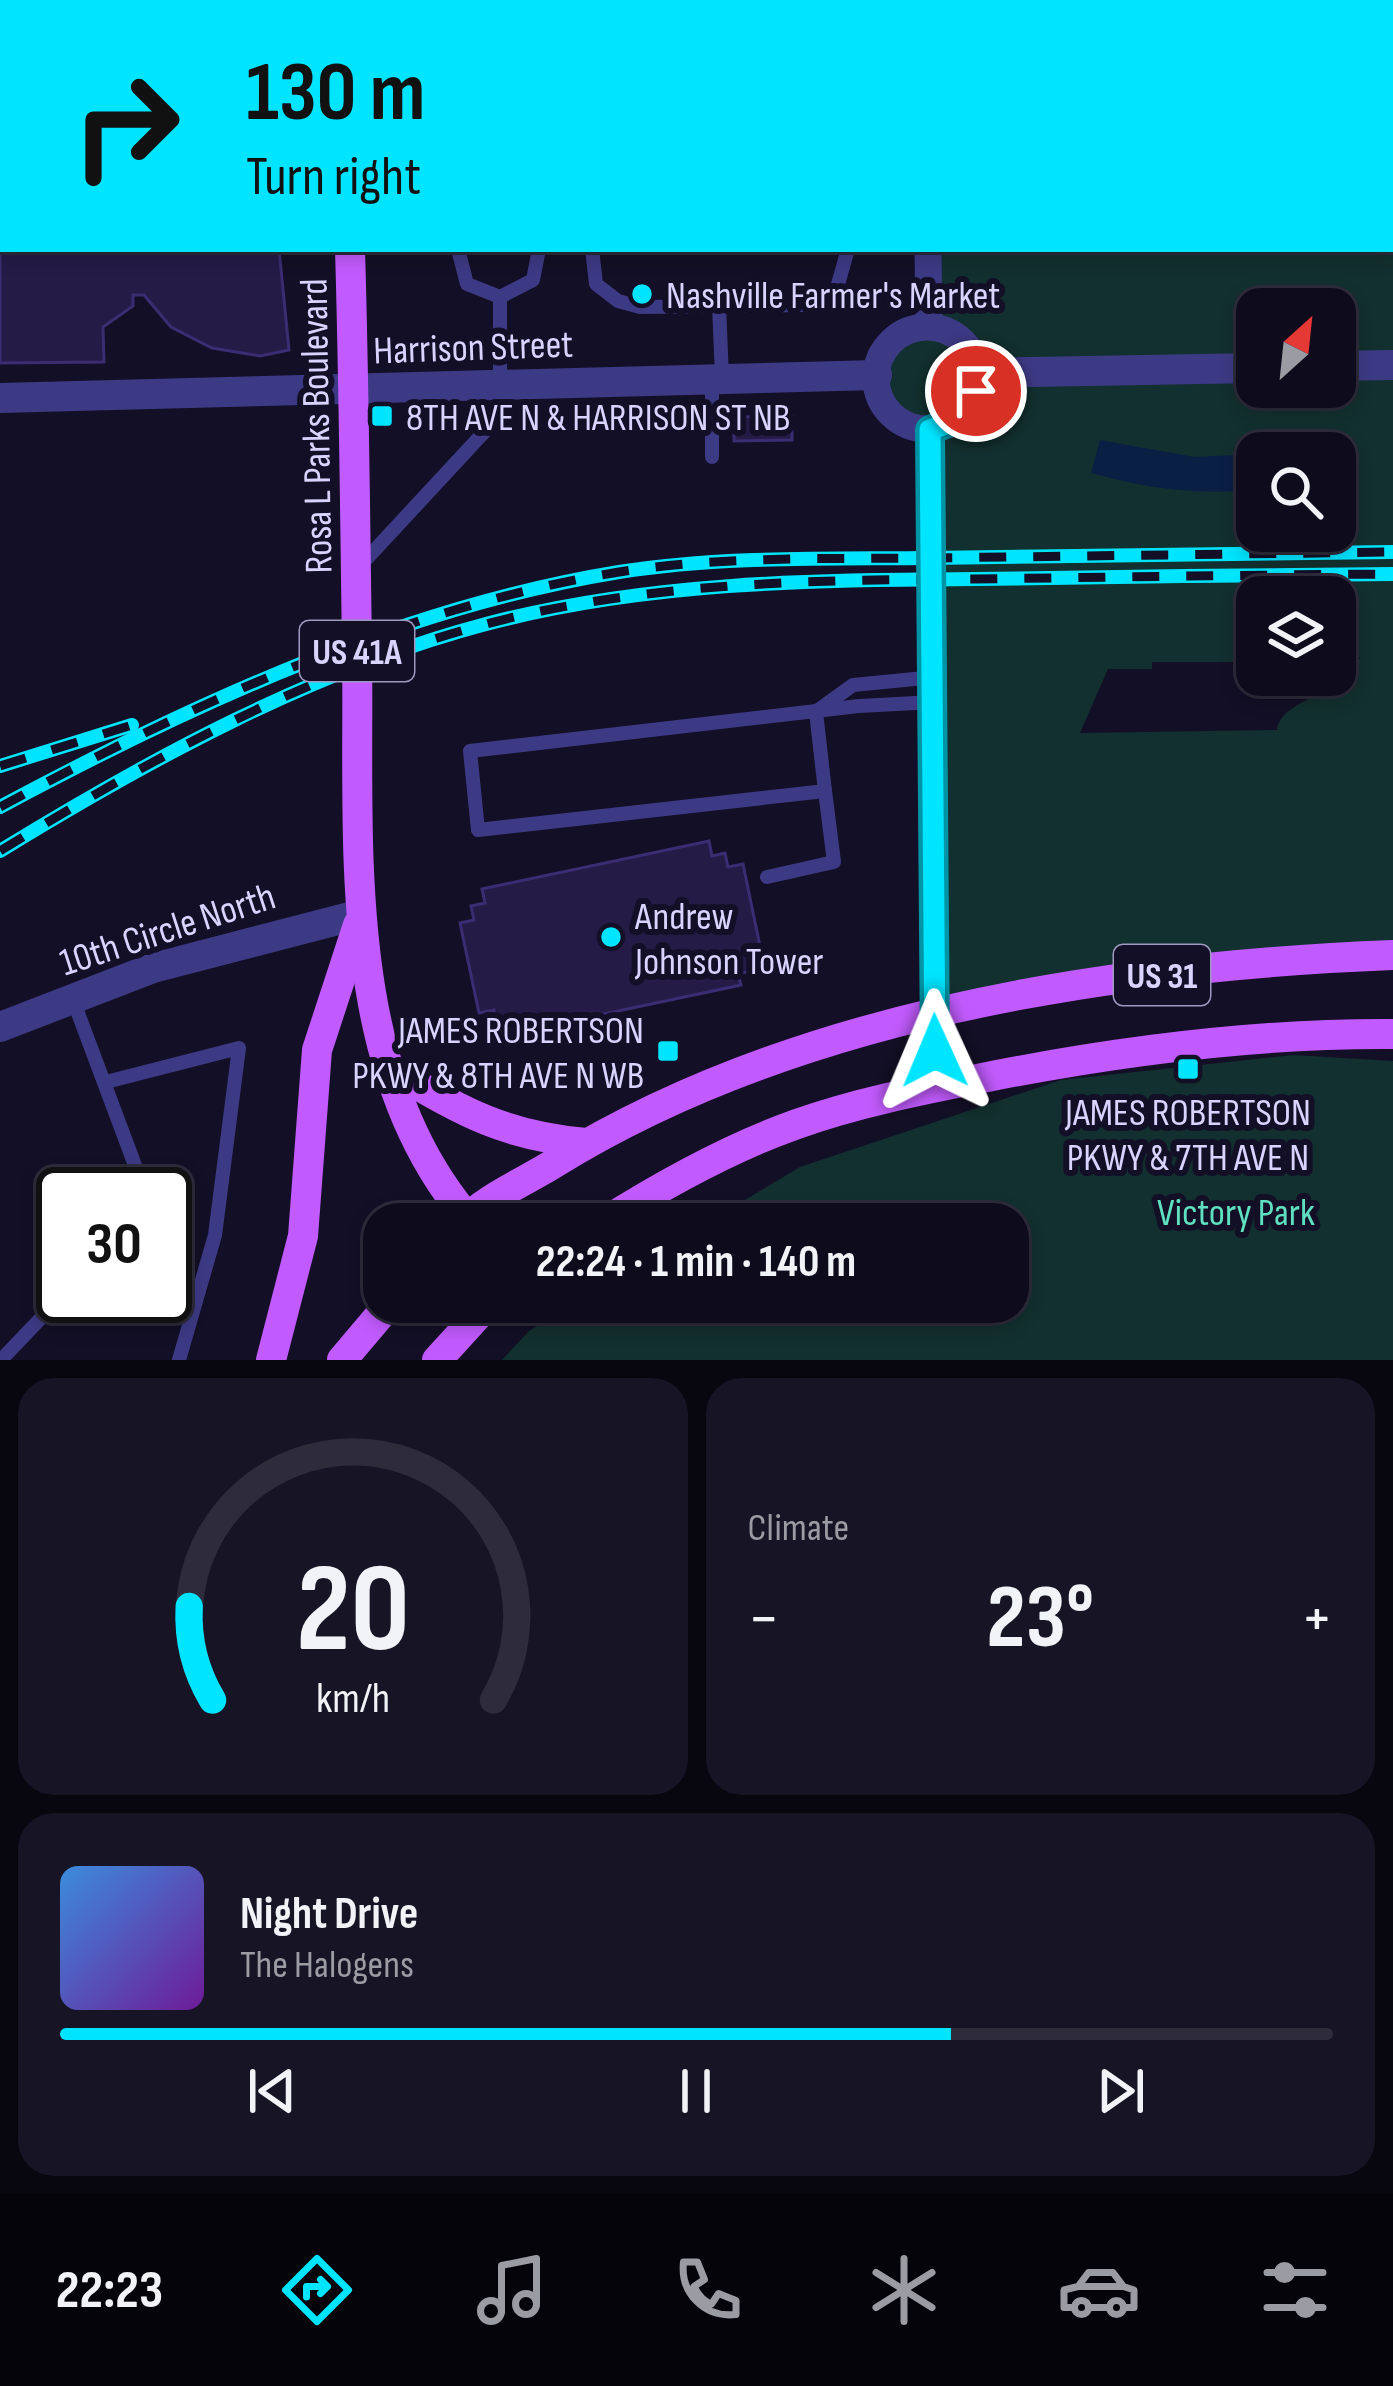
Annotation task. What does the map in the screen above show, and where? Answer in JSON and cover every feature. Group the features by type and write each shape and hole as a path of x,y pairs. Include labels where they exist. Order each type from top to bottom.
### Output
{"main road":[{"name":"Rosa L Parks Boulevard","path":"350,252 361,914 388,1069 408,1126 455,1203"},
{"path":"272,1360 303,1236 317,1050 361,914"},
{"name":"US 31","path":"496,1203 586,1143 744,1067 935,1015 1072,987 1210,968 1393,955"},
{"name":"US 31","path":"634,1203 795,1125 936,1087 1174,1046 1324,1034 1393,1034"},
{"path":"388,1069 526,1138 586,1143"},
{"path":"342,1360 373,1323"},
{"path":"437,1360 471,1323"}],"street":[{"path":"928,252 929,326"},
{"path":"929,326 960,340 977,373 974,398 964,413 930,430 904,424 890,412 877,375 891,341 907,330 929,326"},
{"path":"1356,366 1393,365"},
{"path":"977,373 1236,368"},
{"name":"Harrison Street","path":"0,398 877,375"},
{"path":"930,430 936,1087"},
{"name":"10th Circle North","path":"0,1027 153,968 361,914"}],"lane":[{"path":"459,252 467,284 500,297 533,280 538,252"},
{"path":"592,252 593,278 618,301 640,307 787,307 821,299 843,279 848,252"},
{"path":"356,570 500,415 500,297"},
{"path":"712,457 719,305"},
{"path":"815,712 853,685 935,690"},
{"path":"825,791 478,830 470,752 815,712 935,690"},
{"path":"767,877 834,862 815,712"},
{"path":"72,998 136,1167"},
{"path":"106,1082 239,1048 215,1235 179,1360"},
{"path":"1,1360 36,1323"}],"green space":[{"path":"928,252 1393,252 1393,955 935,1015 922,430 886,408 876,375 891,344 929,325"},
{"name":"Victory Park","path":"1293,1055 1393,1061 1393,1360 502,1360 542,1323 1029,1323 1029,1203 740,1203 800,1167 1061,1080"}],"water":[{"path":"1100,440 1194,457 1236,455 1236,491 1173,489 1091,473"}],"building":[{"path":"0,252 279,252 289,350 260,356 212,348 171,327 144,295 133,295 133,306 103,327 104,362 0,363"},
{"path":"792,416 792,440 734,441 734,417"},
{"name":"Andrew Johnson Tower","path":"709,841 712,856 725,853 728,867 743,864 761,951 748,954 752,971 738,974 741,985 514,1033 511,1019 497,1022 494,1010 479,1013 460,923 474,920 471,906 485,903 482,889"}],"railway":[{"path":"0,807 147,732 300,664 458,609 619,572 774,559 1393,552"},
{"path":"0,851 115,783 297,691 422,643 546,610 667,592 790,583 1393,574"},
{"path":"0,766 132,725"}],"place":[{"name":"Nashville Farmer's Market","path":"642,294"},
{"name":"8TH AVE N & HARRISON ST NB","path":"382,416"},
{"name":"Andrew Johnson Tower","path":"611,937"},
{"name":"JAMES ROBERTSON PKWY & 8TH AVE N WB","path":"668,1051"},
{"name":"JAMES ROBERTSON PKWY & 7TH AVE N","path":"1188,1069"}],"route":[{"path":"935,1051 930,430 958,419 976,391"}]}
